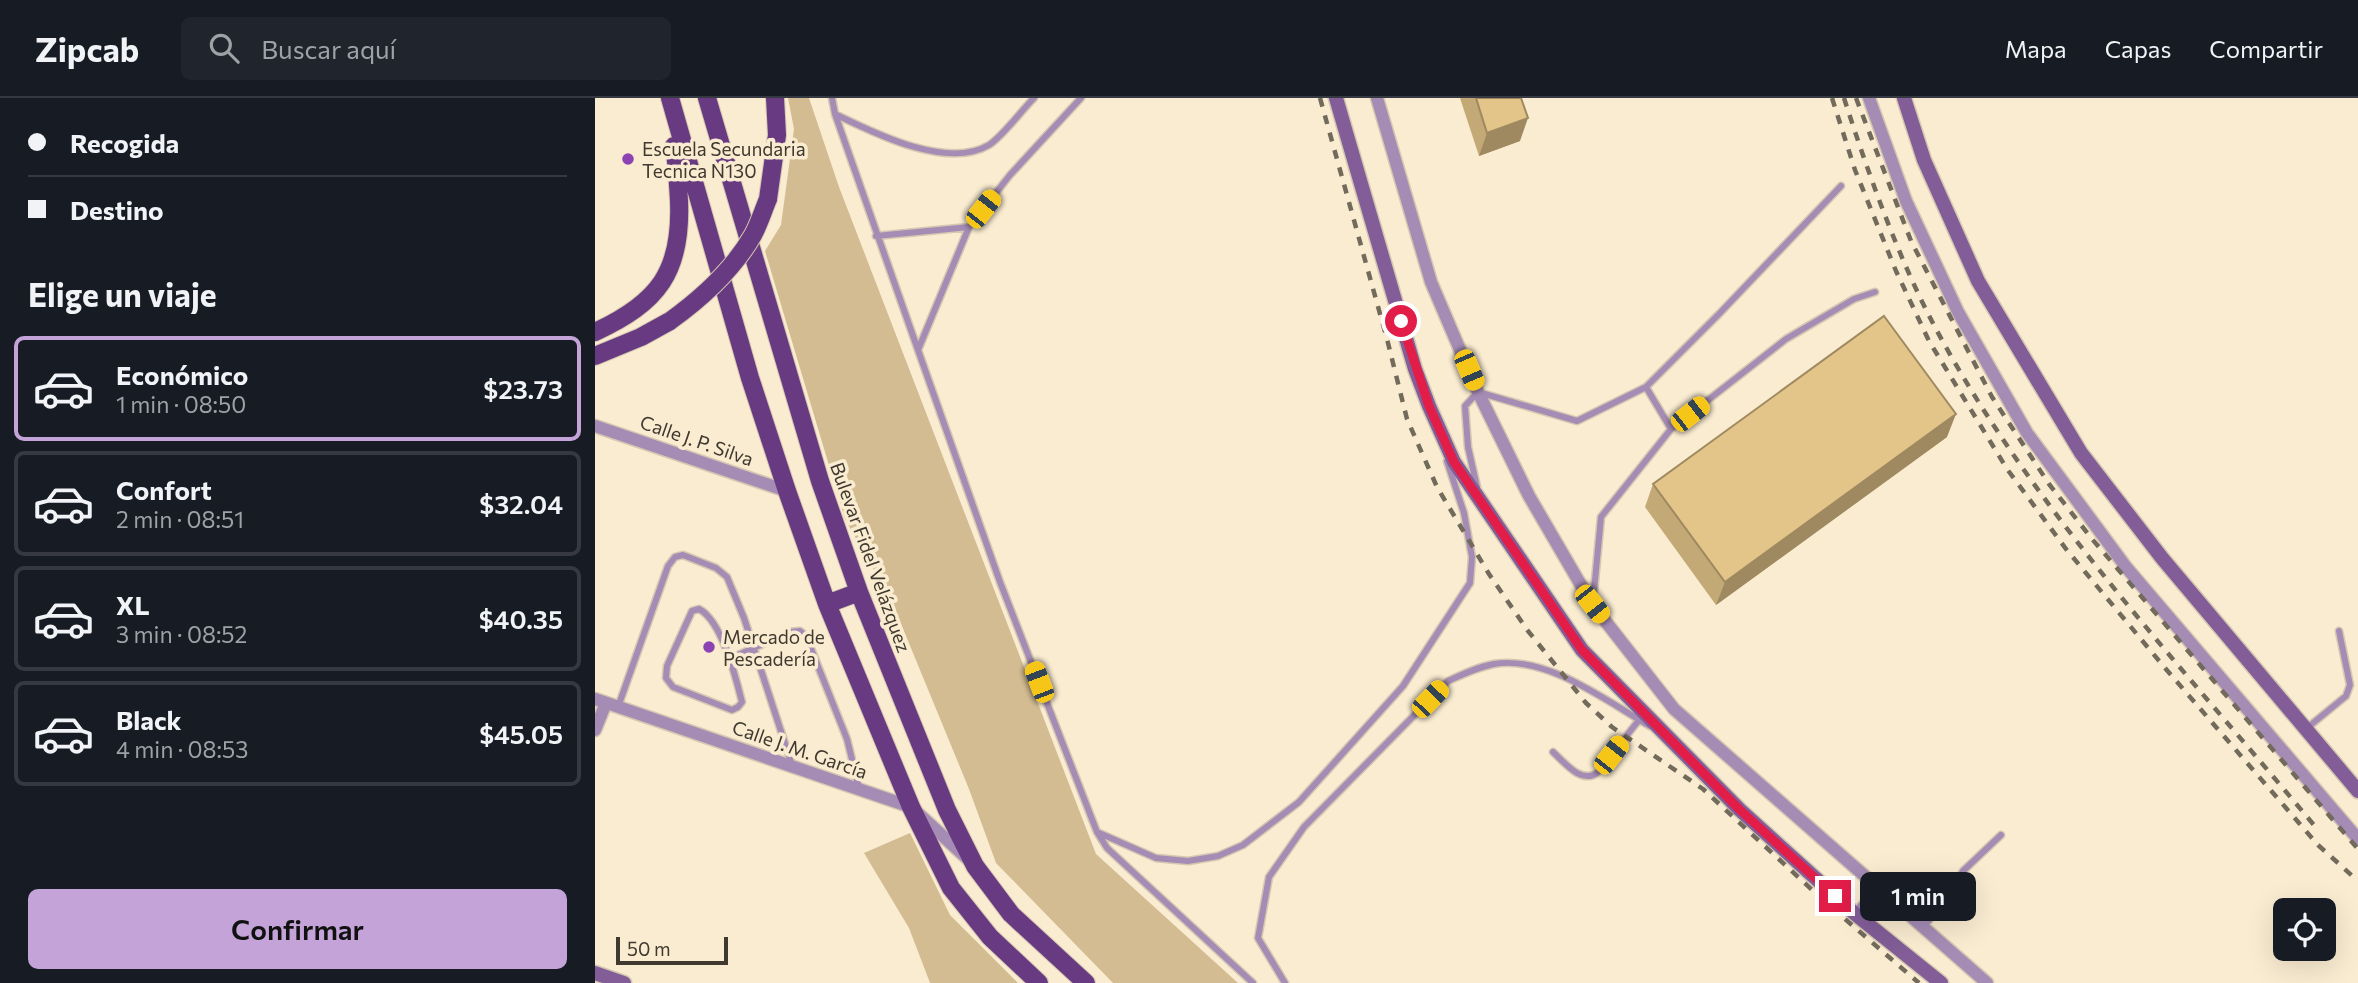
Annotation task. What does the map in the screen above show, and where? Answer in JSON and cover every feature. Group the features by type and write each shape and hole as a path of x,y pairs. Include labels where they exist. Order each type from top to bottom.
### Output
{"main road":[{"path":"595,332 623,319 645,303 658,288 675,254 680,231 677,161 668,98"},
{"path":"668,98 750,378 787,491 827,604 911,807 951,888 990,937 1039,983"},
{"name":"Bulevar Fidel Velázquez","path":"707,98 820,481 859,592 947,810 975,866 1011,914 1086,983"},
{"path":"595,356 641,337 670,321 700,299 753,235 768,199 777,135 775,98"},
{"path":"827,604 859,592"}],"street":[{"path":"1336,98 1415,369 1429,406 1454,462 1582,650 1740,810 1854,913 1941,983"},
{"path":"1377,98 1431,282 1478,392 1529,496 1592,604 1674,709 1987,983"},
{"path":"1869,98 1906,201 1929,251 1958,312 2027,433 2126,568 2358,839"},
{"path":"1904,98 1924,160 1977,281 2081,453 2162,558 2358,791"},
{"name":"Calle J. P. Silva","path":"595,426 787,491"},
{"path":"595,730 606,703"},
{"name":"Calle J. M. García","path":"606,703 911,807 975,866"},
{"path":"595,973 624,983"}],"lane":[{"path":"832,98 876,236 1000,582 1097,832 1107,848 1253,983"},
{"path":"835,114 887,139 939,152 967,153 990,144 1034,98"},
{"path":"918,350 969,227 1010,175 1081,98"},
{"path":"1479,499 1468,447 1465,406 1478,392 1577,421 1646,387 1841,186"},
{"path":"876,236 969,227"},
{"path":"1592,604 1601,517 1671,429 1786,339 1854,299 1875,292"},
{"path":"1646,387 1671,429"},
{"path":"1097,832 1156,858 1188,861 1218,856 1244,845 1299,802 1403,686 1470,583 1472,556 1464,513 1429,406"},
{"path":"606,703 668,566 675,557 683,555 716,568 727,577 793,766"},
{"path":"699,609 707,613 731,658 742,702 738,708 732,709 673,687 666,678 667,666 692,611 699,609"},
{"path":"731,658 790,632 800,631 806,636 847,739 860,790"},
{"path":"2306,729 2346,696 2350,685 2339,631"},
{"path":"1285,983 1258,938 1269,877 1304,827 1448,681 1496,664 1545,668 1666,735"},
{"path":"1553,752 1582,777 1590,778 1597,773 1639,720"},
{"path":"1923,928 1946,901 1963,871 2001,835"},
{"path":"1854,913 1877,887"}],"shaded area":[{"path":"788,98 809,98 839,187 1096,854 1238,983 1113,983 996,863 969,789 892,602 845,519 765,251 781,225 794,129"},
{"path":"910,833 950,915 1018,983 930,983 909,928 864,853"}],"building":[{"path":"1476,98 1521,98 1528,118 1487,133"},
{"path":"1884,316 1956,414 1725,582 1653,484"}],"railway":[{"path":"1320,98 1407,419 1437,487 1489,574 1528,631 1586,703 1612,727 1703,789 1823,900 1919,983"},
{"path":"1832,98 1855,170 1896,271 1929,341 2007,469 2066,549 2165,668 2318,845 2358,881"},
{"path":"1844,98 1874,186 1909,274 1936,329 1976,397 2065,527 2318,830"},
{"path":"1856,98 1911,241 1992,397 2049,484 2092,539 2358,849"}],"place":[{"name":"Escuela Secundaria Tecnica N130","path":"628,159"},
{"name":"Mercado de Pescadería","path":"709,647"}],"route":[{"path":"1401,321 1415,369 1454,462 1582,650 1740,810 1835,896"}]}
